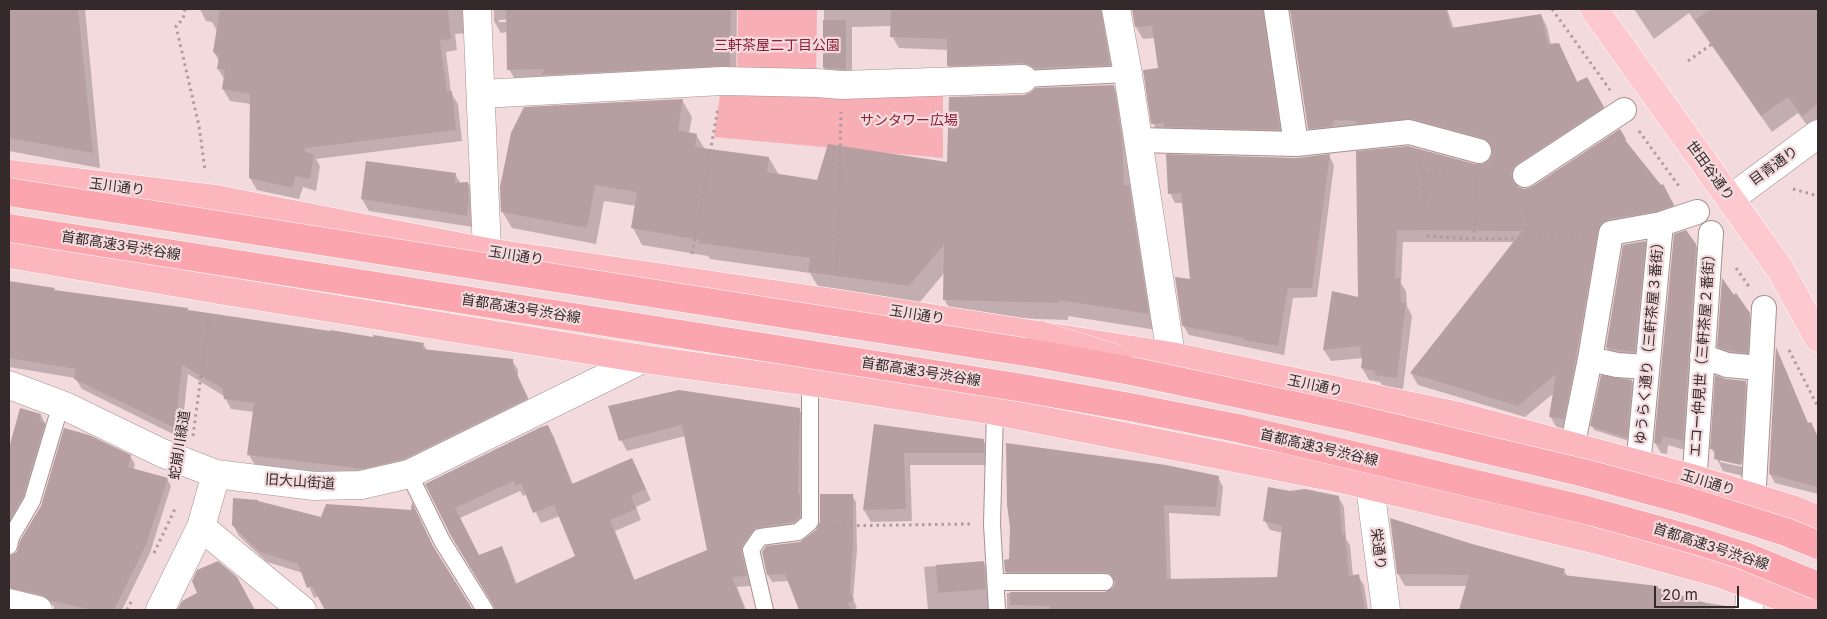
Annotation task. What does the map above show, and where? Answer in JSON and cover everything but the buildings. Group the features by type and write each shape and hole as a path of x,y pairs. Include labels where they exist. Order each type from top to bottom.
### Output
{"highway":[{"name":"玉川通り","path":"9,174 215,199 488,252 1171,356 1460,416 1686,476 1815,519"},
{"path":"9,192 1028,353 1131,371 1344,416 1584,473 1688,501 1786,532 1818,545"},
{"name":"首都高速3号渋谷線","path":"9,228 1013,387 1237,428 1590,511 1745,556 1818,586"},
{"path":"9,254 643,360 810,382 995,411 1332,478 1605,542 1718,573 1750,597 1807,607"},
{"path":"1040,335 1117,359 1212,396 1667,504 1728,522 1818,557"}],"main road":[{"name":"世田谷通り","path":"1594,9 1780,269 1818,338"}],"street":[{"path":"477,9 488,252"},
{"path":"1116,9 1128,74 1171,356"},
{"path":"1276,9 1296,144"},
{"path":"482,94 722,81 842,85 1023,79"},
{"path":"1525,175 1624,110"},
{"path":"1138,140 1296,144 1409,132 1479,150"},
{"name":"目青通り","path":"1730,199 1818,134"},
{"path":"1574,438 1590,359 1611,233 1661,224 1697,212"},
{"name":"ゆうらく通り（三軒茶屋３番街）","path":"1639,456 1661,224"},
{"name":"エコー仲見世（三軒茶屋２番街）","path":"1695,471 1711,233"},
{"path":"1754,486 1764,308"},
{"path":"1702,356 1727,365 1760,368"},
{"path":"1590,359 1617,365 1646,367"},
{"name":"旧大山街道","path":"9,385 61,404 162,453 216,474 314,486 361,485 409,474 643,360"},
{"path":"160,610 201,526 216,474"},
{"name":"栄通り","path":"1370,487 1386,610"},
{"path":"201,526 302,610"},
{"path":"9,603 38,610"}],"lane":[{"path":"1023,79 1128,74"},
{"path":"765,610 751,550 760,536 798,532 810,522 810,382"},
{"path":"9,546 10,537 32,501 61,404"},
{"path":"995,411 992,524 997,610"},
{"path":"409,474 442,541 485,610"},
{"path":"996,582 1105,582"}],"path":[{"path":"184,9 183,19 176,26 199,126 205,174"},
{"path":"1688,61 1712,44"},
{"path":"691,262 714,137 722,81"},
{"path":"837,277 842,85"},
{"path":"1474,239 1479,150"},
{"path":"1423,174 1424,207"},
{"path":"1793,189 1818,196"},
{"path":"1427,236 1474,239 1611,233"},
{"name":"蛇崩川緑道","path":"190,464 209,310"},
{"path":"152,558 176,506"},
{"path":"810,522 815,526 992,524"},
{"path":"127,610 135,593"}],"green space":[{"name":"サンタワー広場","path":"738,9 817,9 816,83 943,89 943,158 714,137 722,81 737,82"}],"park label":[{"name":"三軒茶屋二丁目公園","path":"777,46"}]}
